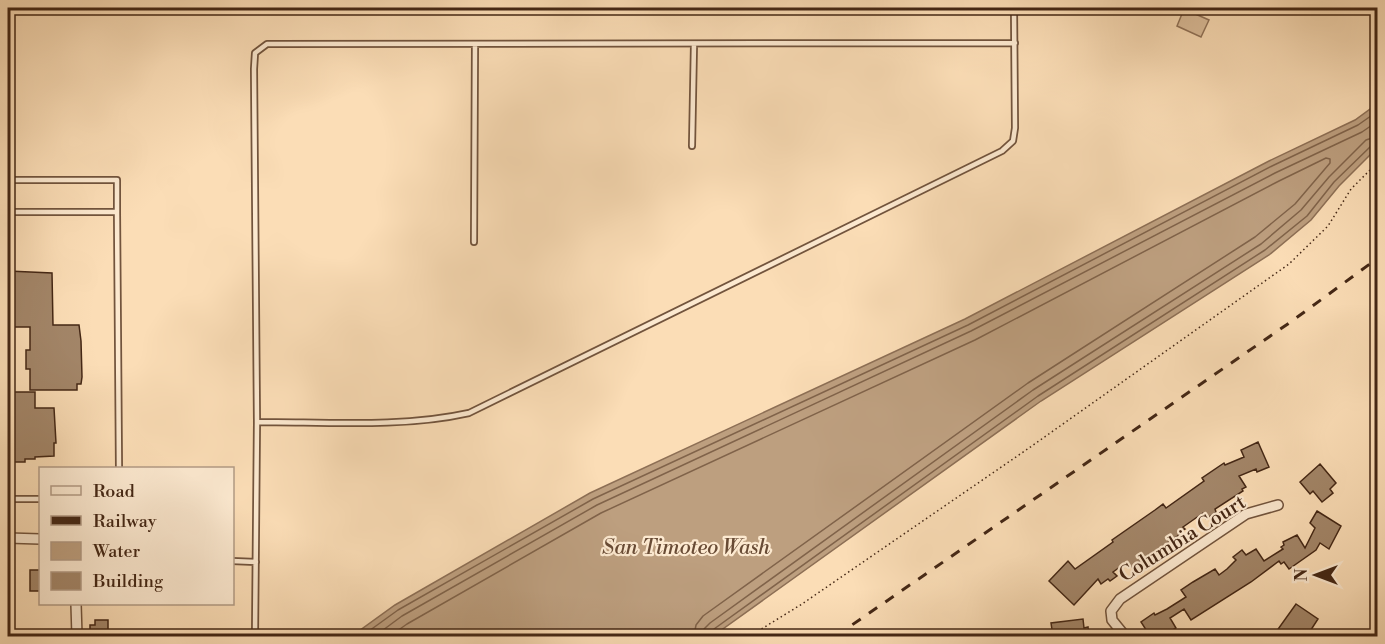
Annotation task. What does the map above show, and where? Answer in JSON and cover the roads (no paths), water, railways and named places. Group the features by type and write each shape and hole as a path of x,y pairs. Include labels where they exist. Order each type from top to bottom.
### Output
{"street":[{"name":"Columbia Court","path":"1125,636 1112,620 1111,611 1120,598 1246,514 1278,505"},
{"path":"8,538 39,539"},
{"path":"76,605 76,636"}],"lane":[{"path":"257,422 407,421 446,418 469,413 1002,151 1013,141 1015,128 1014,8"},
{"path":"255,635 257,422 255,53 267,44 1015,43"},
{"path":"474,242 475,44"},
{"path":"692,146 694,44"},
{"path":"8,180 117,180 119,467"},
{"path":"8,212 117,212"},
{"path":"8,500 39,499"},
{"path":"234,561 256,562"}],"water":[{"name":"San Timoteo Wash","path":"1377,104 1377,148 1339,186 1311,220 1269,255 1041,401 713,636 352,636 395,605 590,493 965,319 1269,161 1355,120"}],"railway":[{"path":"836,636 1292,321 1378,258"}]}
